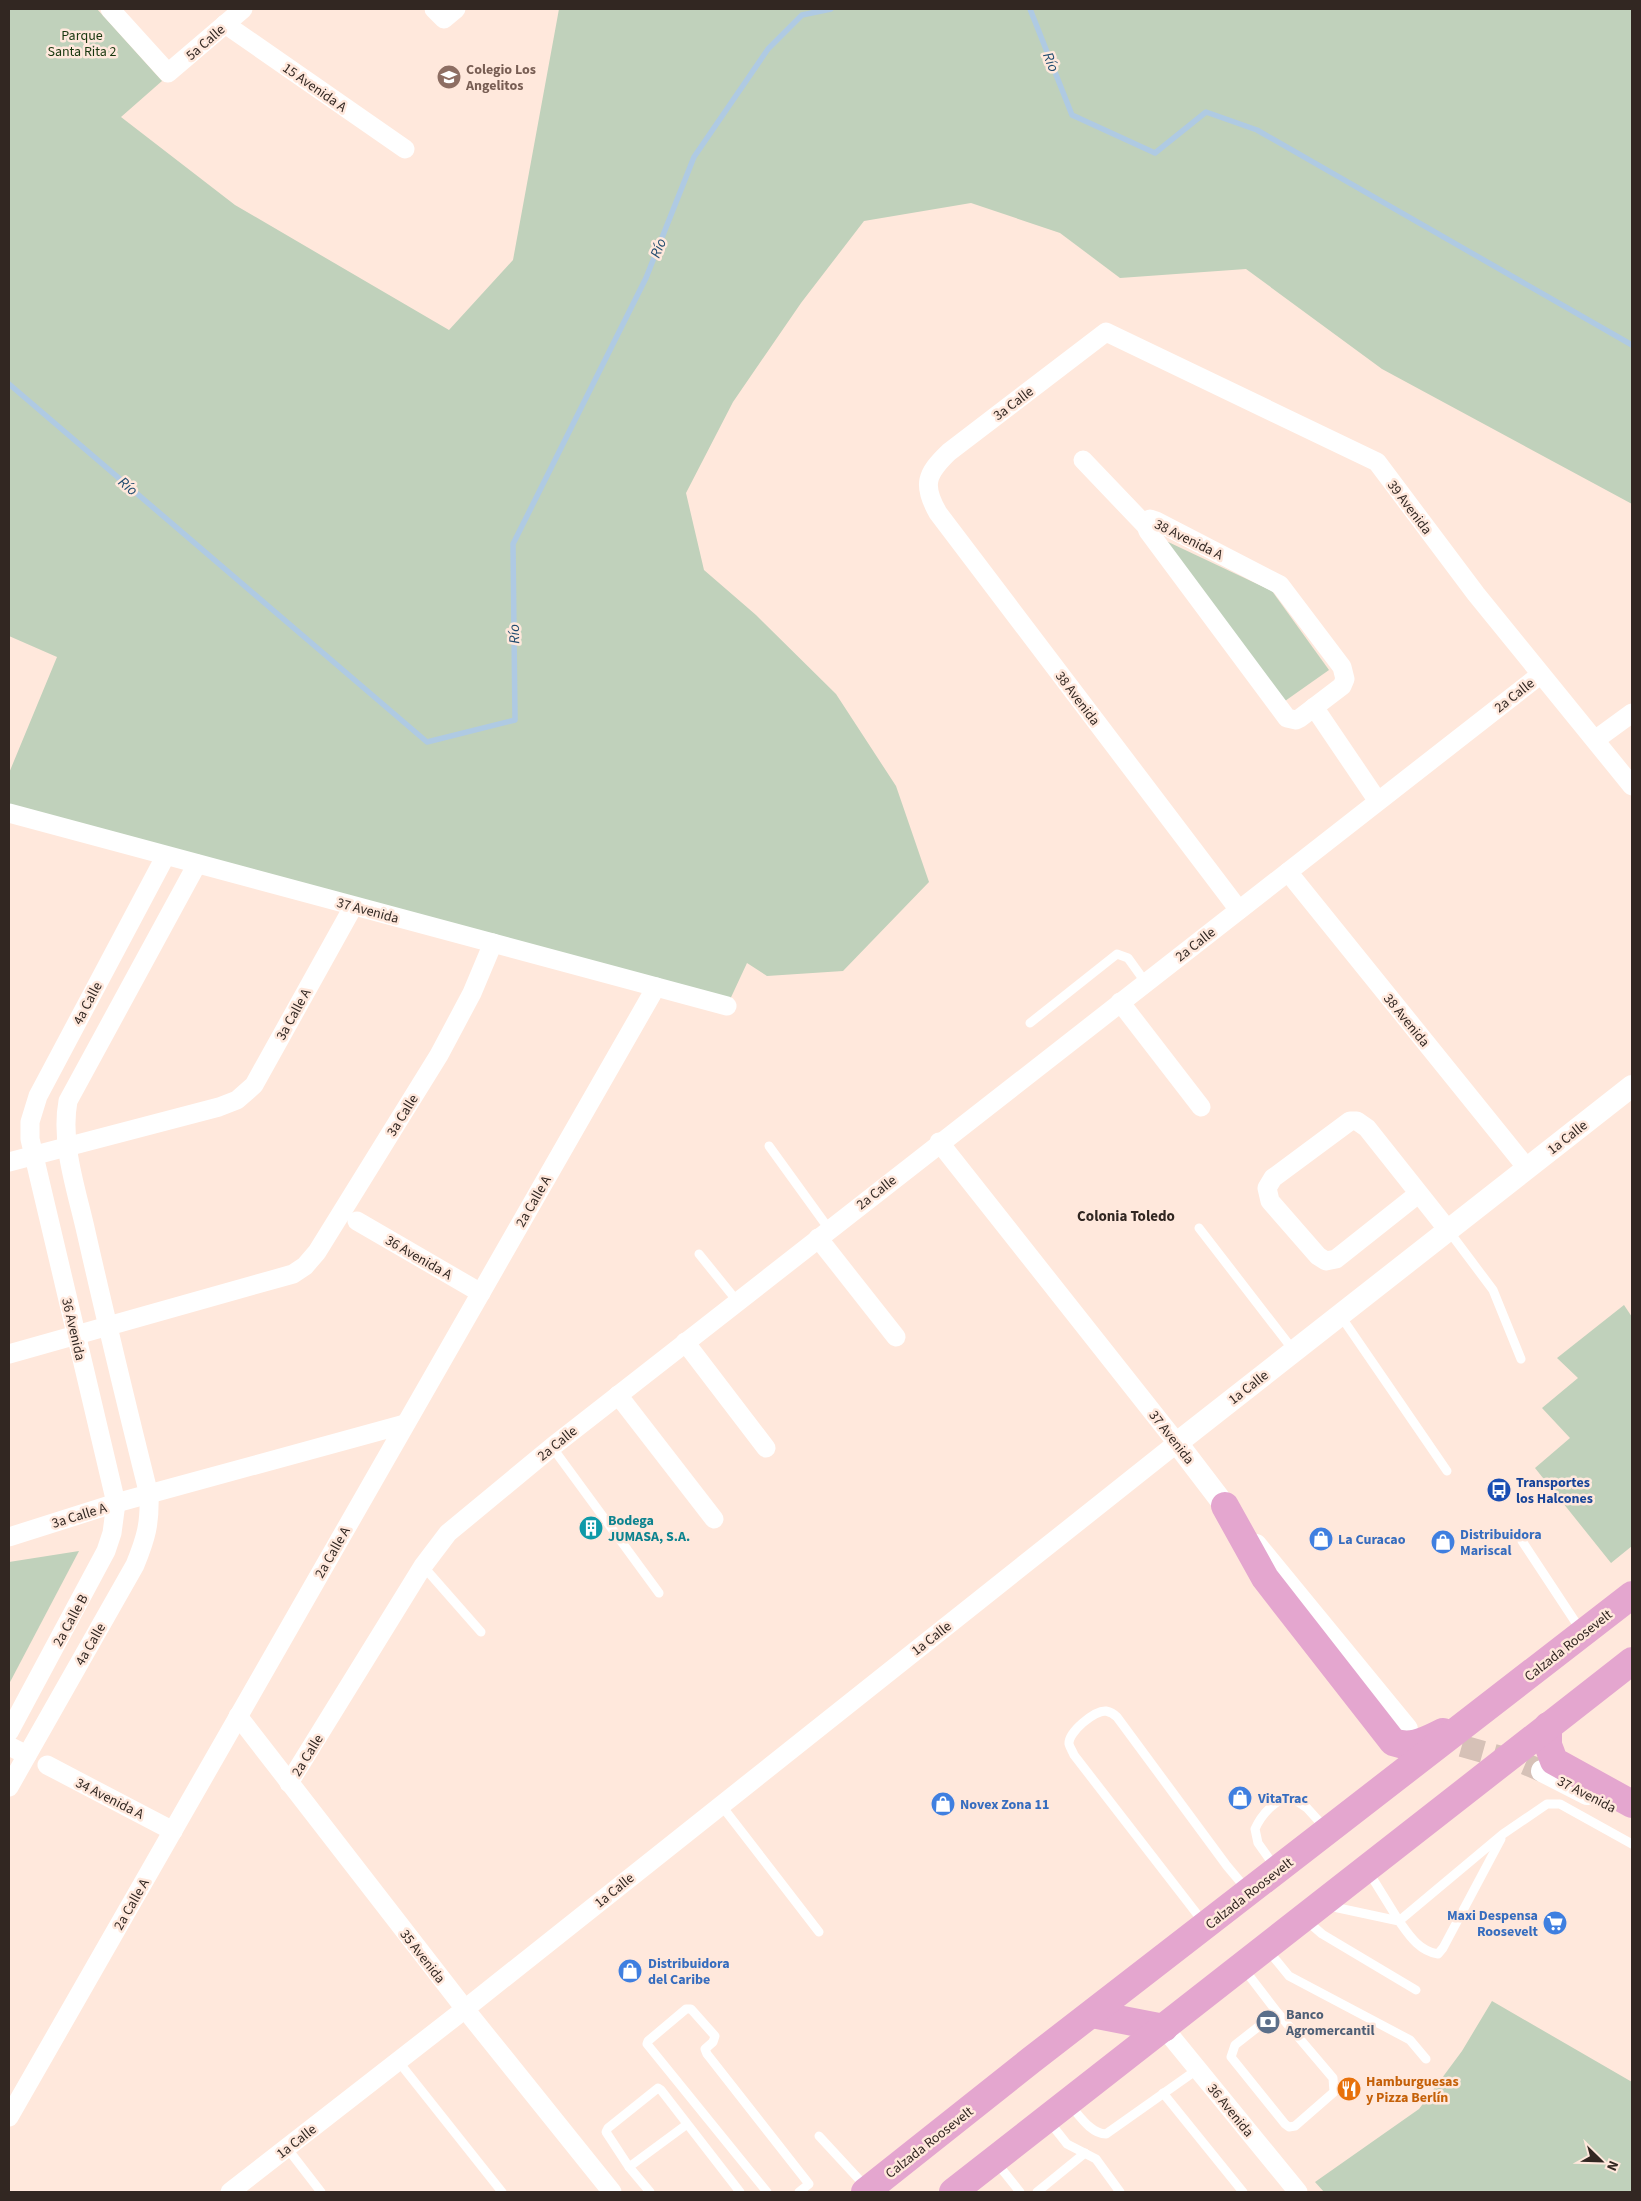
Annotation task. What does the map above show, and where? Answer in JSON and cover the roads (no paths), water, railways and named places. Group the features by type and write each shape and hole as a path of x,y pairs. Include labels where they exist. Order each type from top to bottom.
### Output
{"highway":[{"path":"1225,1506 1265,1578 1394,1742 1403,1746 1416,1744 1467,1722"},
{"name":"Calzada Roosevelt","path":"867,2191 1632,1595"},
{"path":"953,2192 1632,1661"},
{"path":"1548,1726 1548,1745 1554,1760 1632,1804"},
{"path":"1092,2014 1164,2028"}],"street":[{"name":"5a Calle","path":"110,9 166,73 170,73 243,9"},
{"name":"15 Avenida A","path":"225,24 405,150"},
{"name":"3a Calle","path":"928,481 936,465 949,452 1106,332"},
{"name":"39 Avenida","path":"1106,332 1377,462 1476,594 1632,786"},
{"path":"1083,460 1146,526"},
{"name":"38 Avenida","path":"928,481 930,499 938,513 1239,910"},
{"name":"38 Avenida A","path":"1150,519 1156,521 1280,584 1342,666 1344,673 1345,679 1342,686 1314,707 1296,720 1288,718 1148,531 1147,521 1150,519"},
{"name":"2a Calle","path":"289,1783 423,1566 448,1533 552,1447 823,1233 1540,675"},
{"path":"1314,707 1378,800"},
{"path":"1595,740 1632,713"},
{"name":"37 Avenida","path":"9,813 165,857 727,1006"},
{"name":"4a Calle","path":"34,1155 30,1139 30,1122 38,1096 165,857"},
{"path":"149,1495 107,1327 68,1147 66,1115 68,1102 197,864"},
{"name":"38 Avenida","path":"1288,872 1527,1168"},
{"name":"3a Calle A","path":"9,1162 219,1107 237,1100 254,1085 353,907"},
{"name":"3a Calle","path":"107,1327 293,1274 305,1266 316,1252 434,1064 472,993 492,943"},
{"name":"2a Calle A","path":"9,2117 656,987"},
{"path":"1120,1002 1201,1107"},
{"name":"1a Calle","path":"230,2192 465,2009 1177,1443 1632,1086"},
{"path":"1418,1194 1336,1259 1326,1261 1318,1256 1270,1201 1267,1188 1273,1178 1350,1121 1357,1121 1367,1128 1448,1230"},
{"name":"37 Avenida","path":"939,1142 1225,1506 1407,1729"},
{"name":"36 Avenida","path":"34,1155 116,1503"},
{"name":"36 Avenida A","path":"357,1221 481,1292"},
{"path":"823,1233 896,1338"},
{"path":"9,1354 107,1327"},
{"path":"685,1342 766,1448"},
{"path":"618,1395 714,1518"},
{"name":"3a Calle A","path":"9,1537 116,1503 405,1424"},
{"name":"4a Calle","path":"9,1787 135,1565 145,1542 150,1519 149,1495"},
{"name":"2a Calle B","path":"9,1732 102,1559 112,1533 116,1503"},
{"name":"35 Avenida","path":"238,1716 465,2009 612,2192"},
{"path":"9,1746 27,1755"},
{"name":"34 Avenida A","path":"47,1766 173,1831"},
{"name":"37 Avenida","path":"1542,1770 1632,1818"},
{"name":"36 Avenida","path":"1164,2028 1298,2192"}],"lane":[{"path":"1030,1023 1118,954 1128,958 1146,983"},
{"path":"769,1146 823,1233"},
{"path":"1199,1228 1294,1351"},
{"path":"1448,1230 1493,1290 1521,1359"},
{"path":"700,1254 737,1302"},
{"path":"1340,1315 1447,1471"},
{"path":"552,1447 658,1593"},
{"path":"1522,1541 1583,1634"},
{"path":"423,1566 481,1632"},
{"path":"1207,1926 1074,1755 1069,1744 1070,1740 1084,1721 1107,1711 1117,1716 1227,1866 1250,1893"},
{"path":"1278,1871 1260,1847 1255,1835 1258,1823 1277,1802 1286,1797 1292,1797 1307,1808 1328,1831"},
{"path":"1312,1912 1399,1921 1503,1834 1547,1804 1560,1804 1632,1844"},
{"path":"721,1805 819,1932"},
{"path":"1367,1869 1411,1940 1438,1954 1444,1948 1503,1834"},
{"path":"1312,1912 1322,1934 1416,1990"},
{"path":"1266,1948 1289,1976 1410,2040 1426,2060"},
{"path":"1242,1967 1277,2012 1334,2078 1334,2092 1295,2126 1290,2127 1285,2124 1231,2057 1235,2045 1277,2012"},
{"path":"767,2192 647,2044 648,2041 686,2008 691,2009 715,2036 713,2042 706,2049 707,2054 815,2192"},
{"path":"398,2061 502,2192"},
{"path":"1057,2111 1099,2134 1106,2134 1198,2069"},
{"path":"650,2192 629,2167 606,2132 608,2128 655,2089 661,2090 686,2125 740,2192"},
{"path":"1163,2094 1243,2192"},
{"path":"1057,2111 1067,2144 1096,2159 1120,2192"},
{"path":"629,2167 686,2125"},
{"path":"819,2136 867,2191"},
{"path":"287,2148 321,2192"},
{"path":"1037,2192 1085,2153"},
{"path":"995,2160 1020,2192"},
{"path":"799,2192 809,2184"}],"waterway":[{"name":"Río","path":"9,384 427,742 515,720 513,544 646,278 694,157 768,49 802,15 831,9"},
{"path":"1030,9 1072,115 1155,153 1206,112 1257,130 1632,345"}],"tunnel":[{"path":"1430,1737 1523,1763 1542,1771"}],"place":[{"name":"Colegio Los Angelitos","path":"449,77"},
{"name":"Transportes los Halcones","path":"1499,1490"},
{"name":"Bodega JUMASA, S.A.","path":"591,1528"},
{"name":"La Curacao","path":"1321,1539"},
{"name":"Distribuidora Mariscal","path":"1443,1542"},
{"name":"VitaTrac","path":"1240,1798"},
{"name":"Novex Zona 11","path":"943,1804"},
{"name":"Maxi Despensa Roosevelt","path":"1555,1923"},
{"name":"Distribuidora del Caribe","path":"630,1971"},
{"name":"Banco Agromercantil","path":"1268,2022"},
{"name":"Hamburguesas y Pizza Berlín","path":"1349,2089"}],"district":[{"name":"Colonia Toledo","path":"1126,1216"}],"park label":[{"name":"Parque Santa Rita 2","path":"82,43"}]}
